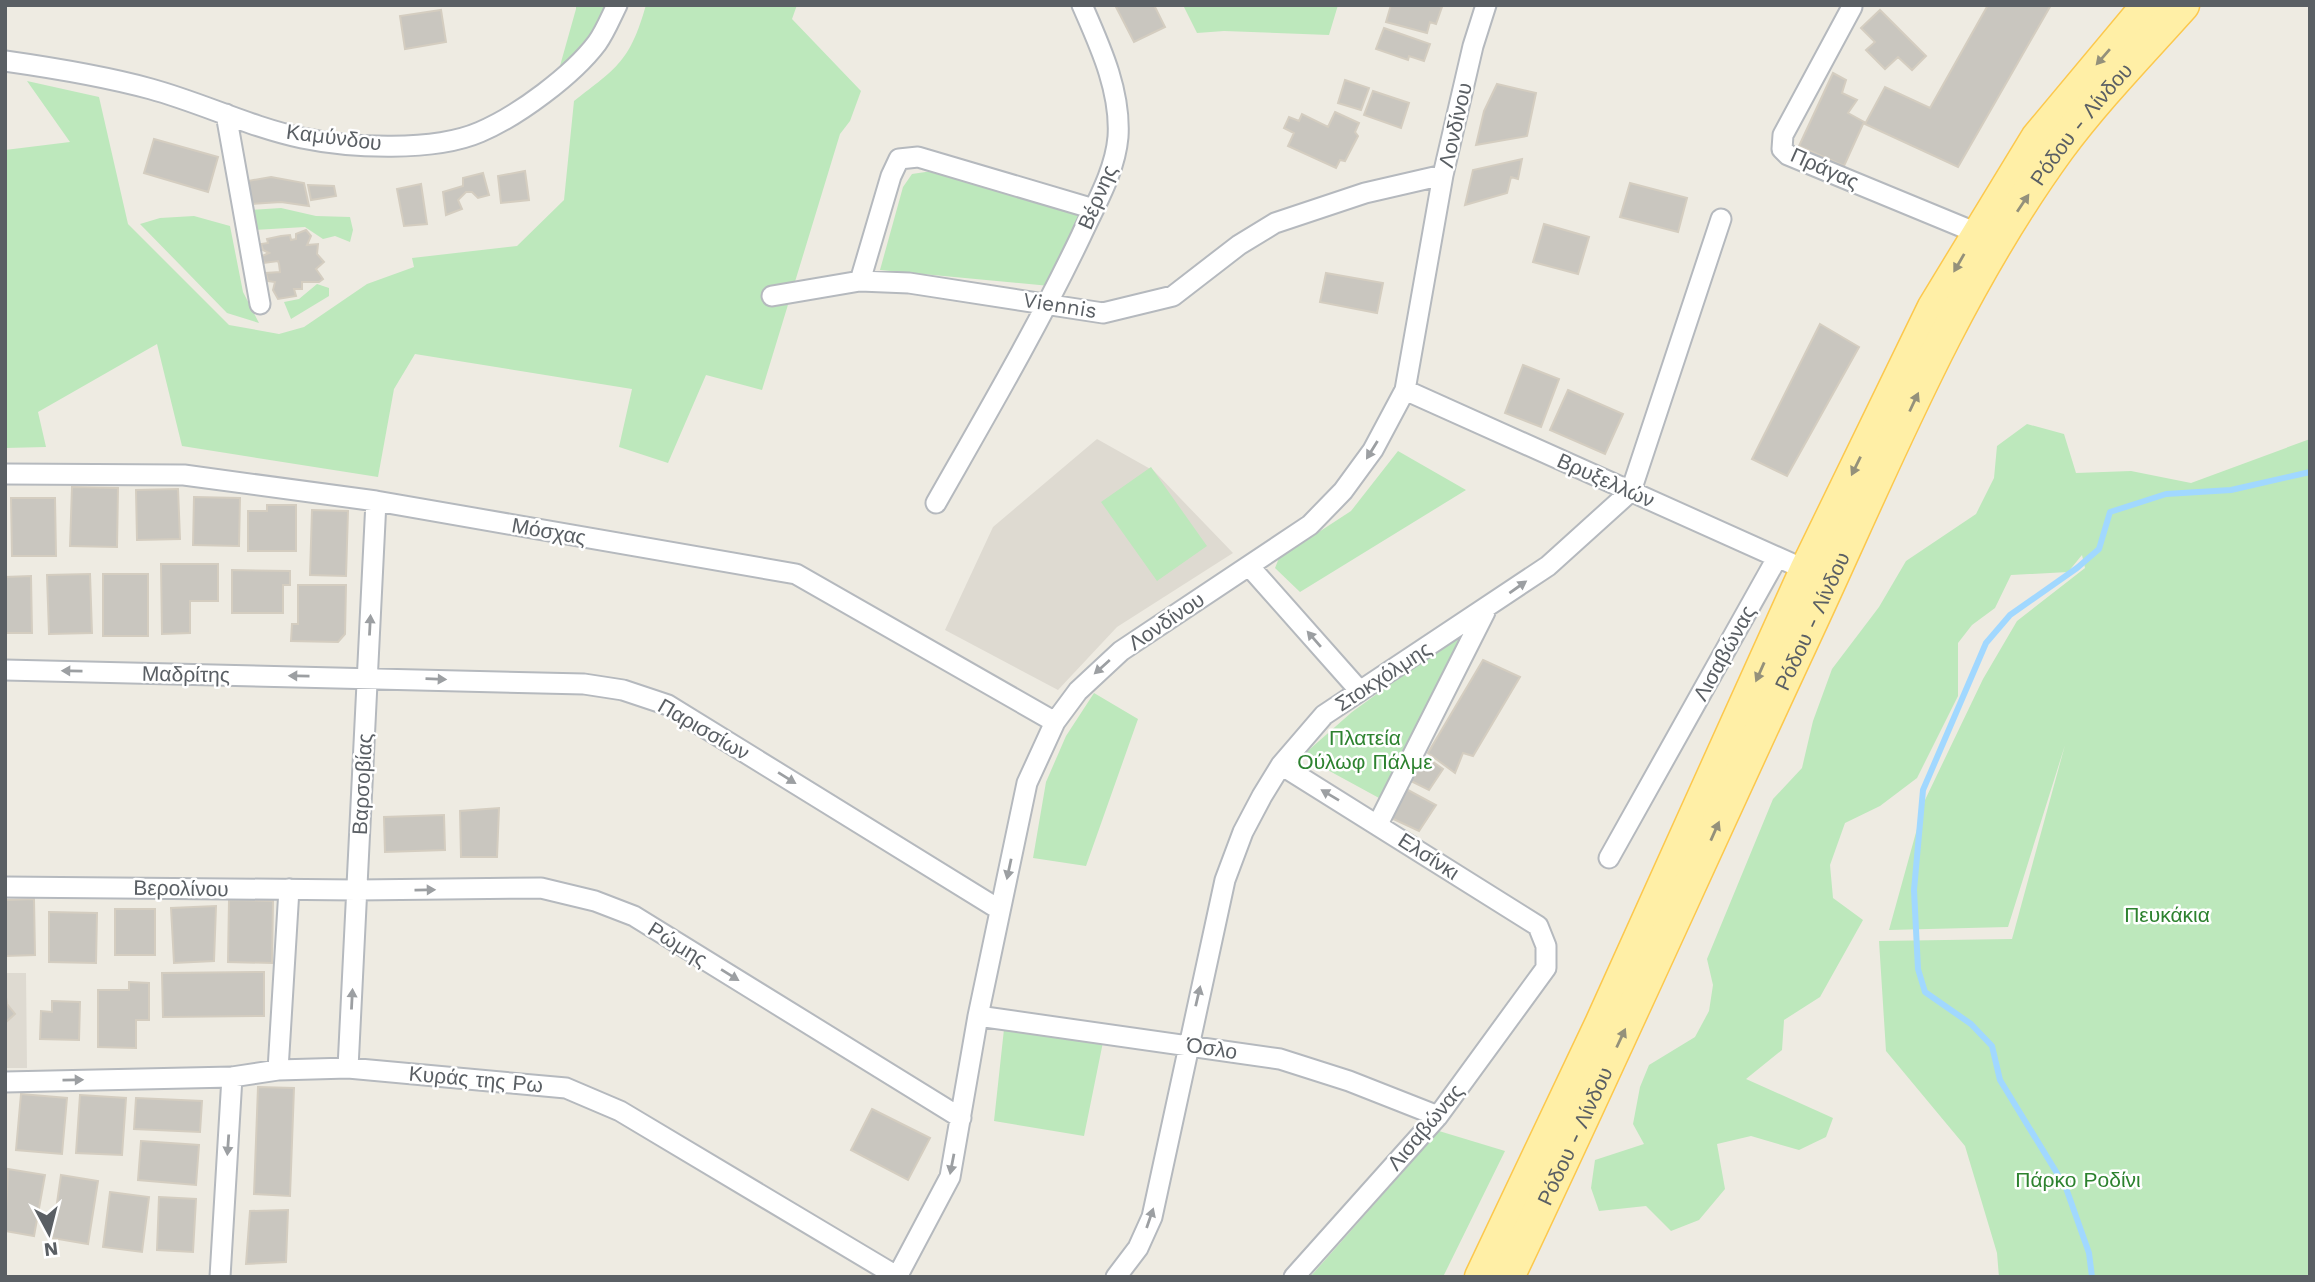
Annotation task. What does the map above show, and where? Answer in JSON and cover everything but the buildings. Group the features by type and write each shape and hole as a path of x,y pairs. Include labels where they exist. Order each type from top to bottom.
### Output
{"main road":[{"name":"Ρόδου - Λίνδου","path":"1481,1277 1601,1024 1806,570 1909,355 1977,233 2051,119 2148,5"},
{"name":"Ρόδου - Λίνδου","path":"1508,1277 1622,1037 1772,706 1955,315 2008,225 2057,151 2183,5"}],"street":[{"name":"Καμύνδου","path":"5,61 139,86 302,138 362,145 458,139 479,133 509,117 566,74 598,41 617,5"},
{"name":"Βέρνης","path":"936,503 1049,303 1113,166 1118,137 1115,103 1106,60 1082,5"},
{"name":"Λονδίνου","path":"898,1277 950,1177 978,1016 1027,783 1055,722 1085,684 1121,651 1310,525 1343,491 1373,450 1405,390 1443,175 1473,46 1486,5"},
{"name":"Πράγας","path":"1852,7 1783,135 1782,149 1788,155 1977,233"},
{"path":"226,114 260,304"},
{"path":"860,281 891,176 900,159 918,157 1094,209"},
{"name":"Viennis","path":"772,296 860,281 909,283 1104,313 1173,296 1239,245 1275,223 1365,193 1443,175"},
{"name":"Στοκχόλμης","path":"1116,1277 1138,1248 1152,1217 1225,880 1243,832 1281,765 1324,715 1486,610 1548,566 1631,491 1721,219"},
{"name":"Βρυξελλών","path":"1405,390 1806,570"},
{"name":"Μόσχας","path":"5,474 184,475 376,501 796,574 1055,722"},
{"name":"Βαρσοβίας","path":"348,1068 376,501"},
{"name":"Λισαβώνας","path":"1609,858 1777,558"},
{"path":"1250,566 1359,690"},
{"path":"1378,824 1486,610"},
{"name":"Μαδρίτης","path":"5,670 368,677"},
{"name":"Παρισσίων","path":"368,677 584,684 622,690 668,705 1000,910"},
{"name":"Ελσίνκι","path":"1281,765 1538,926 1546,946 1546,968"},
{"name":"Βερολίνου","path":"5,887 357,890"},
{"name":"Ρώμης","path":"357,890 541,888 595,901 634,916 961,1118"},
{"path":"278,1070 289,890"},
{"name":"Λισαβώνας","path":"1294,1277 1438,1116 1546,968"},
{"name":"Όσλο","path":"978,1016 1188,1043 1280,1059 1349,1081 1438,1116"},
{"name":"Κυράς της Ρω","path":"5,1082 232,1077 278,1070 348,1068 566,1087 620,1111 898,1277"},
{"path":"220,1277 232,1077"}],"shaded area":[{"path":"1097,439 1154,471 1233,553 1117,627 1058,690 945,630 993,527"},
{"path":"5,973 26,973 27,1068 5,1068"}],"green space":[{"path":"576,5 620,5 558,73 576,9"},
{"path":"646,5 797,5 792,19 861,91 850,121 840,134 762,390 706,375 668,463 619,447 632,389 415,354 394,389 378,477 182,446 157,344 38,412 46,447 5,448 5,150 70,142 27,81 99,97 128,224 229,325 279,334 304,327 367,284 414,267 412,258 517,246 564,200 574,101 602,80 621,61 634,39"},
{"path":"1183,5 1338,5 1329,35 1224,31 1197,33"},
{"path":"932,171 1086,216 1050,286 880,270 903,187 912,174"},
{"path":"281,208 316,216 350,217 353,230 350,242 335,236 323,239 305,227 253,230 249,210"},
{"path":"194,216 230,226 243,292 259,323 227,313 140,224 160,218"},
{"path":"317,284 329,288 329,296 291,319 284,302 299,299"},
{"path":"2027,424 2064,434 2076,473 2131,471 2191,483 2310,439 2310,1277 1999,1277 1997,1253 1965,1146 1886,1051 1879,941 2012,939 2065,745 2008,927 1889,930 1925,800 1983,679 2017,621 2085,568 2082,555 2068,572 2011,575 1995,608 1972,625 1958,643 1958,696 1917,778 1880,806 1845,823 1830,865 1833,898 1863,920 1820,997 1784,1020 1782,1050 1746,1079 1833,1118 1826,1137 1799,1150 1751,1136 1717,1144 1725,1189 1699,1220 1671,1231 1646,1206 1599,1211 1591,1188 1595,1160 1644,1144 1633,1124 1640,1087 1649,1065 1695,1037 1709,1011 1713,985 1707,959 1773,799 1802,768 1813,721 1832,669 1879,607 1906,561 1976,514 1994,478 1997,446"},
{"path":"1398,451 1466,490 1300,592 1275,568 1279,558 1351,511"},
{"path":"1151,467 1207,546 1157,581 1101,502"},
{"name":"Πλατεία Ούλωφ Πάλμε","path":"1458,635 1468,642 1379,798 1302,756 1352,712"},
{"path":"1094,693 1138,719 1086,866 1033,858 1046,782 1066,736"},
{"path":"1004,1029 1103,1042 1084,1136 994,1121"},
{"path":"1439,1131 1505,1151 1443,1277 1310,1277"}],"waterway":[{"path":"2092,1277 2089,1253 2066,1188 2000,1080 1992,1046 1971,1024 1925,992 1918,969 1914,890 1923,790 1986,643 2010,615 2077,568 2099,549 2110,512 2166,494 2231,490 2310,472"}],"park label":[{"name":"Πευκάκια","path":"2167,914"},
{"name":"Πάρκο Ροδίνι","path":"2078,1179"}]}
